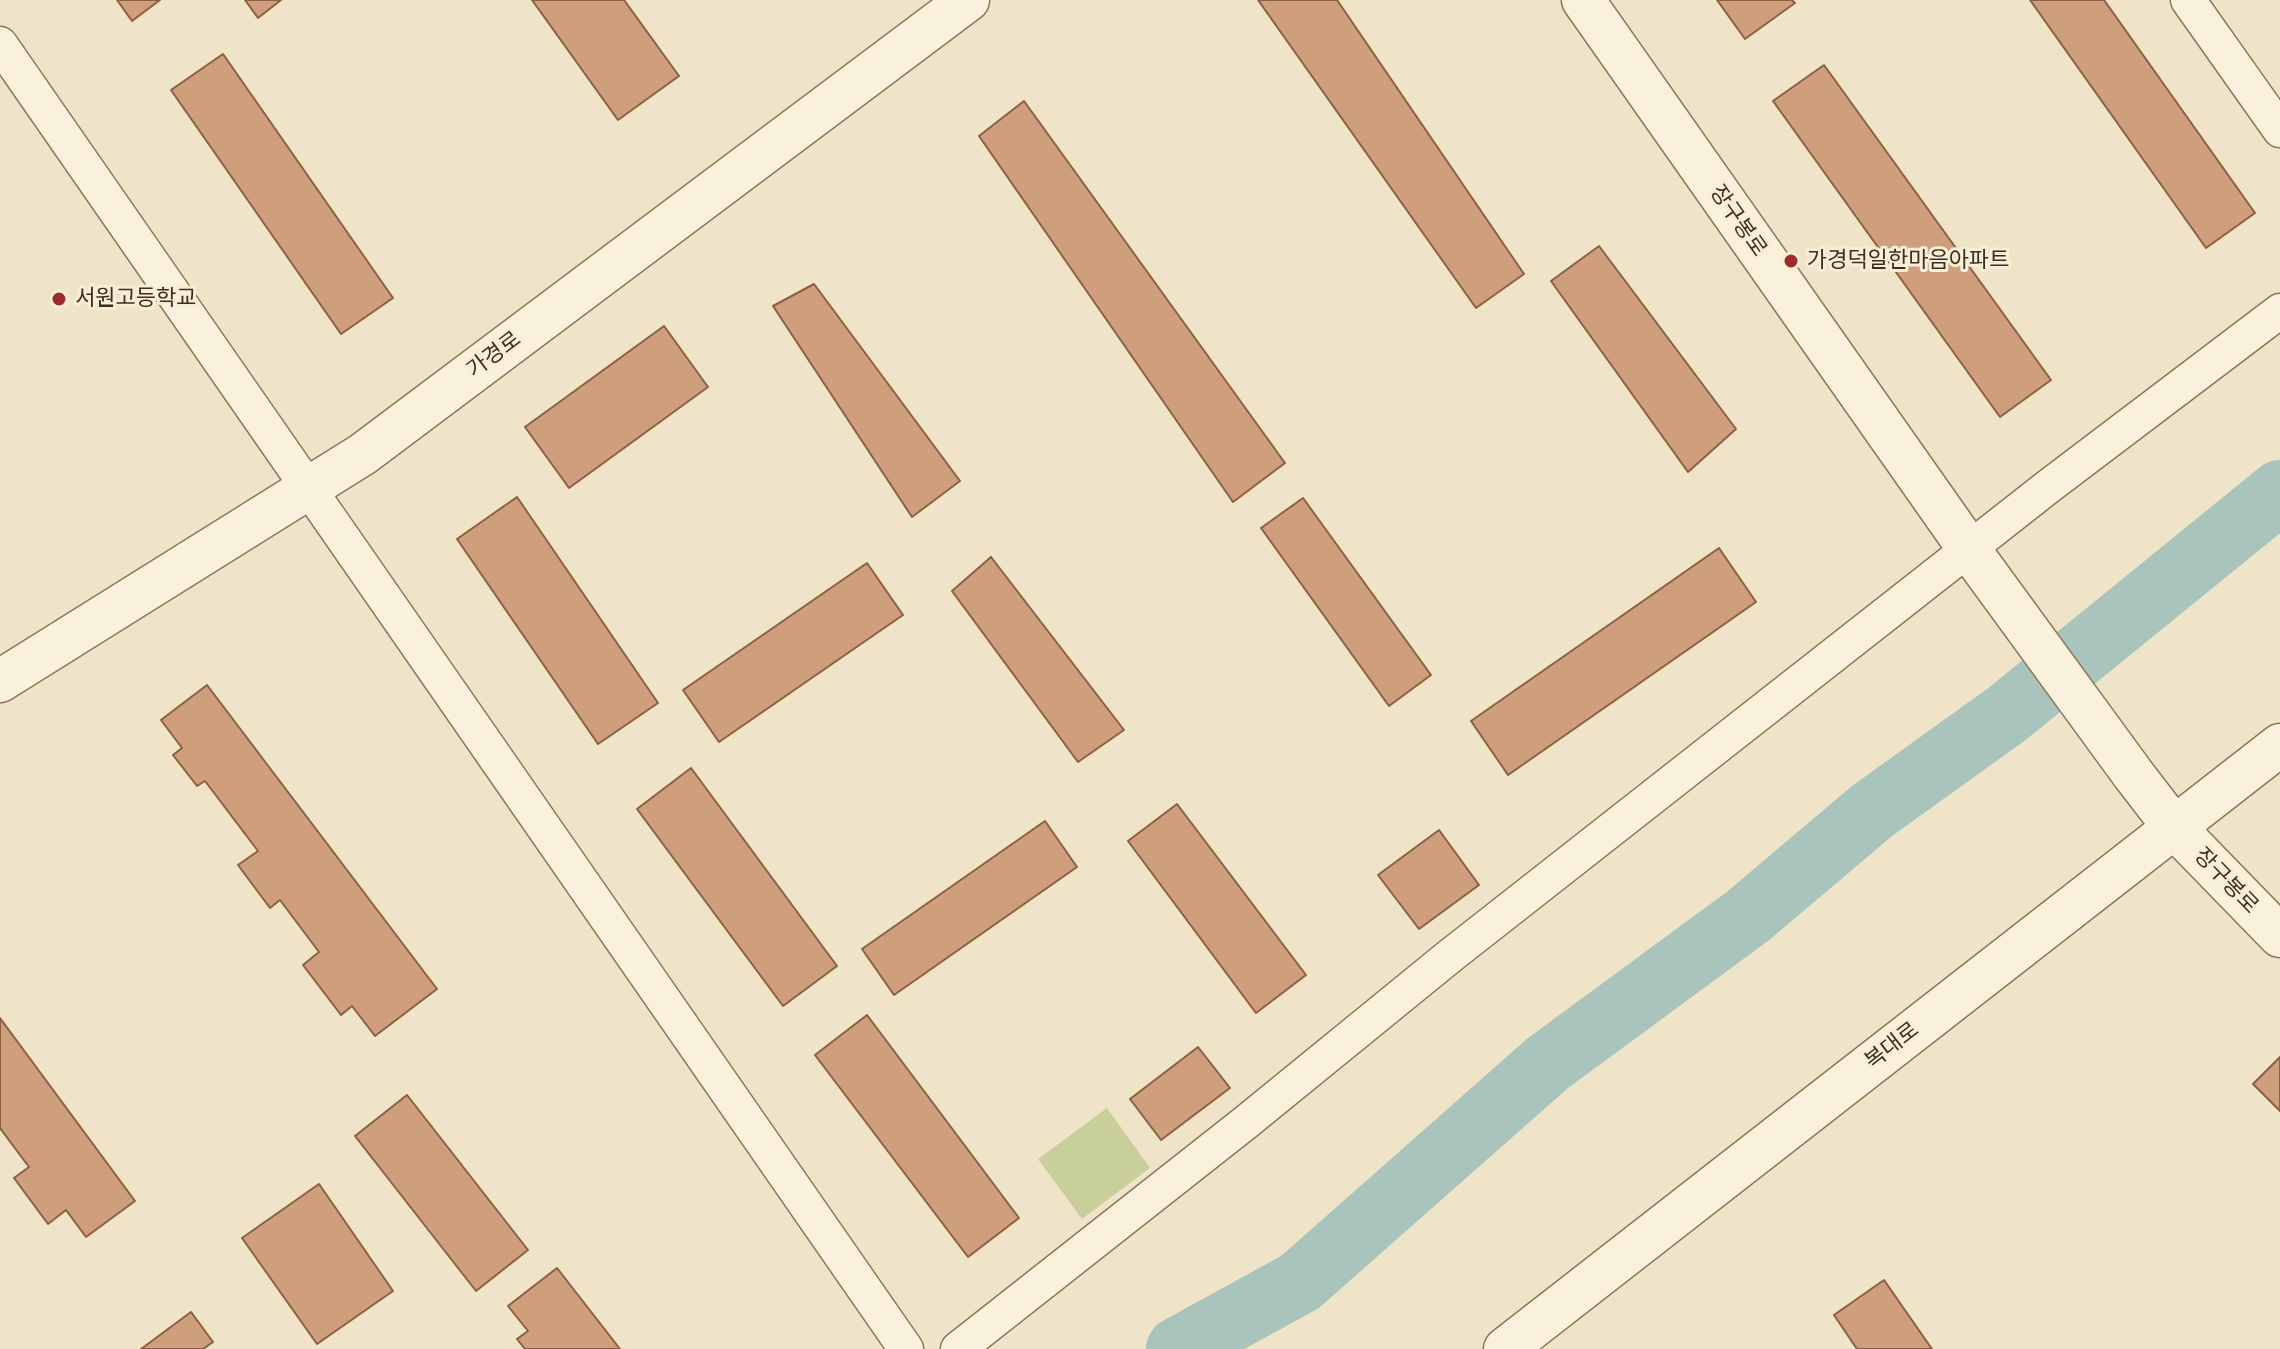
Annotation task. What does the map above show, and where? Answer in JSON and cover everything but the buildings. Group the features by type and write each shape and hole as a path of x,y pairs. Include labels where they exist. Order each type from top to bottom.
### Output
{"street":[{"name":"가경로","path":"0,681 375,444 968,0"},
{"name":"장구봉로","path":"1583,0 1972,554 2133,774 2173,826 2280,936"},
{"path":"2188,0 2280,130"},
{"path":"0,44 906,1349"},
{"path":"958,1349 1245,1123 1450,956 1972,554 2280,311"},
{"name":"복대로","path":"1505,1349 2280,745"}],"green space":[{"path":"1107,1108 1150,1168 1082,1219 1038,1159"}],"waterway":[{"path":"1178,1349 1300,1282 1548,1063 1748,916 1872,811 2007,714 2280,492"}],"place":[{"name":"가경덕일한마음아파트","path":"1791,261"},
{"name":"서원고등학교","path":"59,299"}]}
